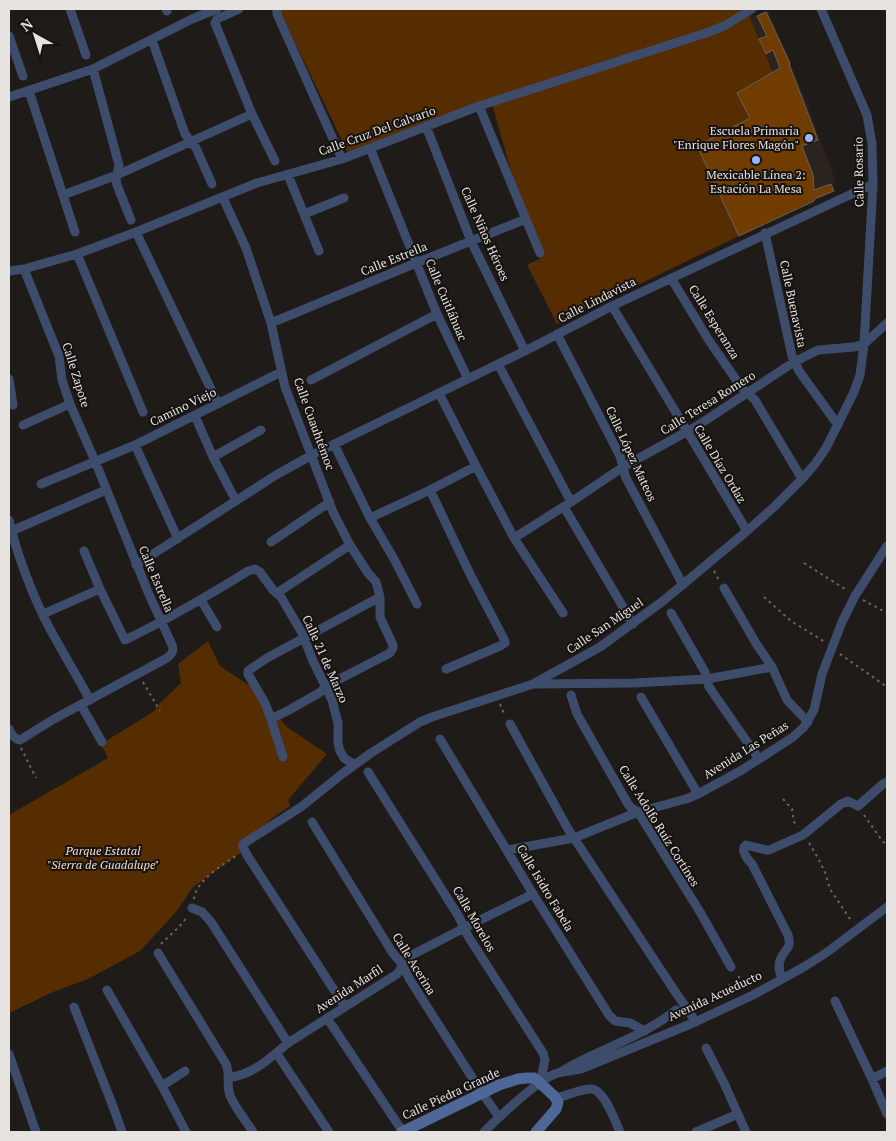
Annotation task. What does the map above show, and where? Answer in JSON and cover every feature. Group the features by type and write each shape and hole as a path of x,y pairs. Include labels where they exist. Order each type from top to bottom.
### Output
{"street":[{"path":"70,9 86,55"},
{"path":"192,19 203,9"},
{"path":"9,97 93,69 192,19 217,9"},
{"path":"239,9 217,19 215,22 252,114 275,161"},
{"path":"276,9 276,14 342,159"},
{"name":"Calle Cruz Del Calvario","path":"9,271 77,254 257,183 342,159 479,106 706,33 724,26 752,9"},
{"name":"Calle Rosario","path":"821,9 867,115 872,144 873,184 864,344"},
{"path":"9,36 23,76"},
{"path":"152,40 186,137 196,148 212,184"},
{"path":"93,69 119,165 117,184 131,220"},
{"path":"29,91 75,232"},
{"path":"479,106 540,253"},
{"path":"63,195 192,142 252,114"},
{"name":"Calle Niños Héroes","path":"426,126 471,241 525,351"},
{"name":"Calle Cuitláhuac","path":"370,148 437,314 468,379"},
{"path":"288,175 319,251"},
{"name":"Calle Lindavista","path":"136,565 276,476 334,444 525,351 612,306 873,184"},
{"name":"Calle Cuauhtémoc","path":"223,198 246,248 271,323 285,387 333,512 350,545 376,582 380,597 380,617 393,645 392,651 387,655 326,688"},
{"path":"304,214 344,198"},
{"name":"Calle Estrella","path":"271,323 526,220"},
{"path":"136,232 218,404"},
{"name":"Calle Buenavista","path":"765,233 794,362 838,425"},
{"path":"77,254 144,412"},
{"name":"Calle Zapote","path":"24,268 59,356 62,380 70,404 95,461"},
{"name":"Calle Esperanza","path":"671,278 708,339 741,387 755,400 802,479"},
{"name":"Calle Díaz Ordaz","path":"612,306 747,531"},
{"path":"311,380 437,314"},
{"path":"864,344 887,323"},
{"name":"Calle López Mateos","path":"557,334 620,456 626,478 683,585"},
{"name":"Calle Teresa Romero","path":"514,538 623,467 687,432 794,362 818,350 854,347 864,344"},
{"name":"Calle San Miguel","path":"243,847 245,842 301,806 355,764 393,738 432,717 533,684 589,654 633,624 683,585 775,506 815,464 826,448 854,392 860,375 864,344"},
{"path":"498,364 567,504 633,624"},
{"name":"Camino Viejo","path":"41,484 135,445 282,372"},
{"path":"9,379 13,405"},
{"path":"439,393 514,538 563,613"},
{"path":"23,425 70,404"},
{"path":"194,416 236,501"},
{"path":"214,457 261,430"},
{"path":"334,444 370,518 417,604"},
{"path":"135,445 178,539"},
{"name":"Calle Estrella","path":"95,461 136,565 172,645 172,654 138,673"},
{"path":"370,518 476,466"},
{"path":"10,532 106,490"},
{"path":"430,490 470,574 505,640 505,643 500,646 446,669"},
{"path":"271,542 330,502"},
{"path":"9,520 10,532 43,614 90,700"},
{"path":"277,593 350,545"},
{"name":"Avenida Las Peñas","path":"507,850 574,838 638,812 686,799 759,759 801,731 808,722 816,703 822,674 842,622 855,596 887,546"},
{"path":"84,551 125,640 201,600 217,627"},
{"name":"Calle 21 de Marzo","path":"201,600 248,571 255,569 260,572 286,603 304,638 336,711 340,751 344,758 355,764"},
{"path":"724,588 772,667 788,700 808,722"},
{"path":"43,614 100,589"},
{"path":"283,757 272,719 248,671 267,658 380,597"},
{"path":"672,613 705,672 709,687 759,759"},
{"path":"533,684 634,683 707,679 772,667"},
{"path":"9,729 16,740 20,740 138,673"},
{"path":"272,719 326,688"},
{"name":"Calle Adolfo Ruíz Cortínes","path":"571,695 577,714 628,804 638,812 700,912 731,967"},
{"path":"641,697 698,794"},
{"path":"80,705 102,742"},
{"path":"510,724 574,838 696,1022"},
{"name":"Calle Isidro Fabela","path":"440,739 533,894 609,1015 615,1021 630,1023 645,1031"},
{"name":"Calle Morelos","path":"368,772 542,1053 545,1060 540,1083"},
{"path":"782,979 779,967 780,958 789,948 788,935 752,864 747,859 744,846 769,850 803,835 841,804 848,801 858,806 887,782"},
{"name":"Calle Acerina","path":"312,822 392,952 402,964 410,980 499,1117"},
{"path":"243,847 345,1007"},
{"name":"Avenida Marfil","path":"229,1077 245,1074 260,1065 277,1054 288,1043 397,974 401,970 404,960 408,957 533,894"},
{"path":"192,907 202,912 211,922 288,1043"},
{"name":"Avenida Acueducto","path":"484,1132 516,1101 550,1076 559,1072 573,1072 581,1069 721,1010 818,958 887,907"},
{"path":"158,953 226,1064 231,1099 253,1132"},
{"path":"107,990 186,1132"},
{"path":"835,1001 887,1114"},
{"path":"74,1007 122,1132"},
{"path":"559,1072 645,1031 676,1010"},
{"path":"327,1018 402,1132"},
{"path":"706,1048 746,1132"},
{"path":"9,1054 36,1132"},
{"path":"277,1054 328,1132"},
{"path":"162,1086 185,1071"},
{"path":"872,1079 887,1071"},
{"name":"Calle Piedra Grande","path":"402,1132 499,1085 518,1079 534,1078 540,1083"},
{"path":"536,1132 556,1110 558,1102 540,1083"},
{"path":"556,1098 593,1089 598,1092 608,1106 620,1132"},
{"path":"696,1132 738,1114"}],"path":[{"path":"710,563 724,588"},
{"path":"804,563 855,596 887,613"},
{"path":"764,597 791,621 832,647 887,687"},
{"path":"138,673 160,711"},
{"path":"497,696 510,724"},
{"path":"16,740 36,778"},
{"path":"783,798 792,809 794,822 818,858 825,872 830,890 857,930"},
{"path":"858,806 883,842 887,843"},
{"path":"158,953 159,946 179,928 192,907 195,892 202,882 225,862 241,853 245,853 243,847"},
{"path":"721,1010 716,998 739,978 739,973 731,967"}],"shaded area":[{"name":"Escuela Primaria \"Enrique Flores Magón\"","path":"768,10 806,101 835,179 830,194 814,201 813,175 776,78 750,18"}],"green space":[{"path":"279,9 751,9 750,18 773,72 737,93 750,118 697,146 739,236 557,324 527,265 543,257 510,168 491,100 348,153"},
{"name":"Parque Estatal \"Sierra de Guadalupe\"","path":"208,641 220,666 253,688 287,727 327,754 288,800 290,806 271,819 243,851 193,887 177,911 140,951 88,979 53,992 9,1013 9,815 108,758 101,744 153,712 181,683 178,664"}],"building":[{"name":"Mexicable Línea 2: Estación La Mesa","path":"766,12 790,63 818,140 802,146 813,175 814,190 831,184 834,191 739,236 697,146 750,118 737,93 780,68 773,50 766,54 759,39 767,36 757,16"}],"place":[{"name":"Escuela Primaria \"Enrique Flores Magón\"","path":"809,138"},
{"name":"Mexicable Línea 2: Estación La Mesa","path":"756,160"}]}
